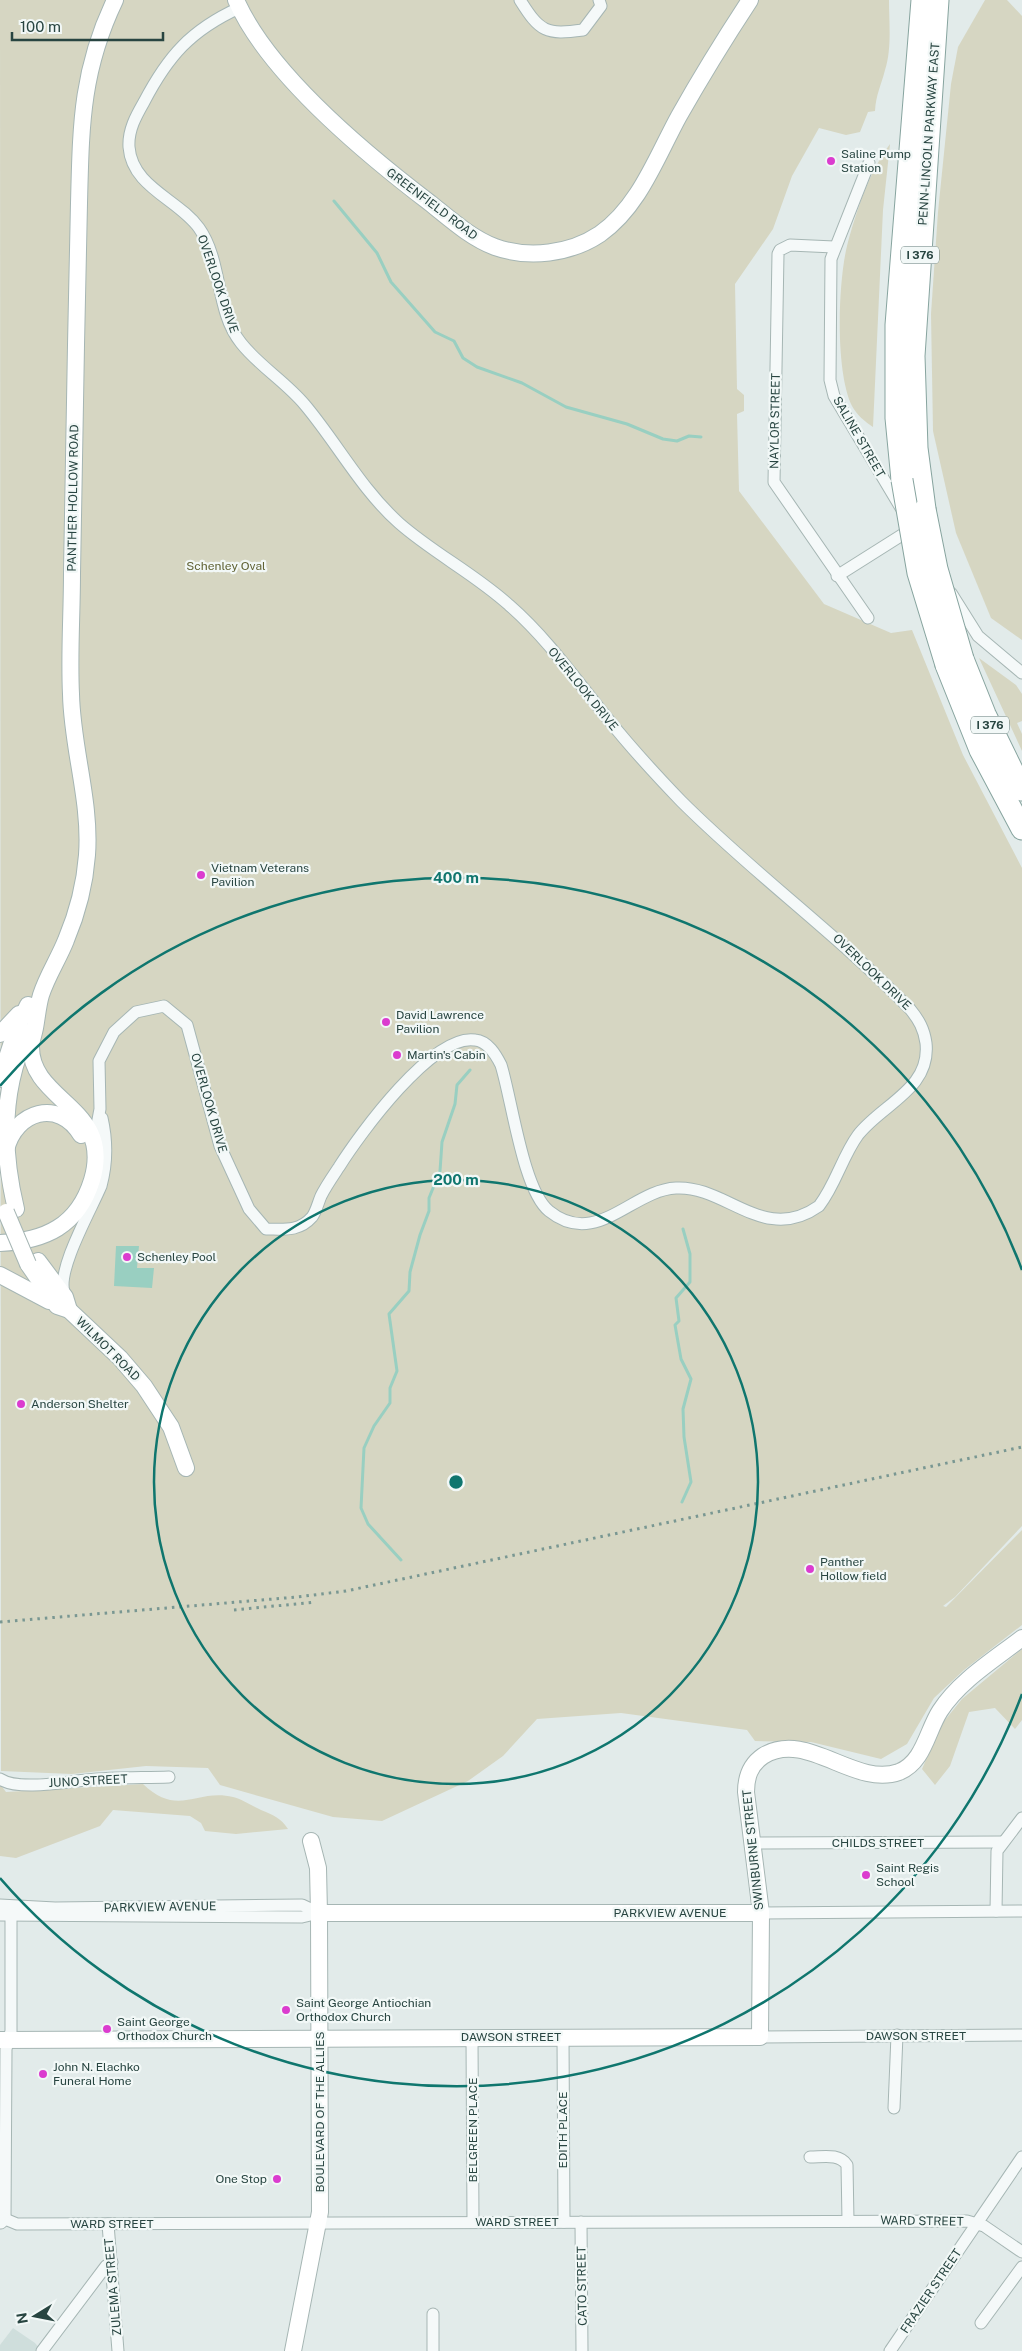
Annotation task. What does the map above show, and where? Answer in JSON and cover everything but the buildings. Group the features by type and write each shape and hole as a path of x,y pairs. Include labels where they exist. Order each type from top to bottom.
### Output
{"highway":[{"path":"907,175 911,0"},
{"name":"PENN-LINCOLN PARKWAY EAST","path":"922,0 907,175 895,356 896,418 902,480 918,574 954,662 980,750 1022,829"},
{"name":"PENN-LINCOLN PARKWAY EAST","path":"938,0 914,356 917,448 925,509 954,662 988,721 1022,790"}],"main road":[{"name":"PANTHER HOLLOW ROAD","path":"94,1141 87,1126 48,1084 34,1060 31,1047 33,1010 68,937 87,856 86,814 71,697 74,392 81,155 87,80 96,42 115,0"},
{"name":"GREENFIELD ROAD","path":"238,4 253,31 289,76 384,167 483,242 508,251 537,254 562,251 582,244 599,234 621,216 638,192 704,74 750,0"},
{"path":"0,1034 33,1010"},
{"path":"0,1079 16,1030 33,1010"},
{"name":"WILMOT ROAD","path":"11,1211 6,1150 6,1125 10,1087 33,1010"},
{"path":"0,1234 36,1229 61,1214 79,1189 86,1158 84,1146 76,1128 60,1115 49,1113 35,1114 22,1122 9,1138 6,1150"},
{"path":"0,1243 18,1242 44,1236 67,1222 83,1202 93,1178 96,1154 94,1141"},
{"name":"WILMOT ROAD","path":"0,1191 11,1211 33,1263 64,1304 120,1358 153,1398 171,1427 186,1468"},
{"path":"0,1276 64,1304"},
{"name":"SWINBURNE STREET","path":"760,2037 761,1913 746,1782 753,1765 759,1759 775,1751 784,1750 813,1754 870,1774 898,1772 910,1765 919,1755 940,1710 955,1693 1022,1638"},
{"name":"BOULEVARD OF THE ALLIES","path":"293,2351 319,2222 319,1913 318,1868 311,1841"},
{"name":"PARKVIEW AVENUE","path":"319,1913 761,1913"},
{"name":"DAWSON STREET","path":"4,2040 760,2037"}],"street":[{"path":"520,0 539,27 557,33 583,30 601,6 599,0"},
{"name":"OVERLOOK DRIVE","path":"64,1304 62,1284 65,1266 105,1173 105,1148 100,1109 99,1061 114,1032 136,1012 164,1006 187,1025 220,1146 249,1209 266,1229 294,1230 312,1217 322,1194 339,1166 376,1113 423,1064 454,1043 474,1039 495,1053 502,1065 530,1180 541,1203 557,1216 574,1222 598,1221 617,1214 661,1189 678,1188 693,1189 760,1216 774,1219 801,1217 819,1206 826,1197 858,1136 870,1121 911,1088 920,1077 927,1055 925,1038 918,1019 878,976 734,850 661,780 633,750 560,660 510,605 466,572 415,538 394,519 367,490 302,402 283,381 244,347 232,331 215,268 200,230 187,214 147,184 140,175 131,157 130,138 136,117 163,68 173,54 204,27 238,4"},
{"name":"SALINE STREET","path":"869,163 834,247 830,270 831,388 972,628 985,642 1022,673"},
{"name":"NAYLOR STREET","path":"834,247 790,245 780,250 778,254 774,482 837,576 868,618"},
{"path":"837,576 913,528"},
{"name":"OVERLOOK DRIVE","path":"94,1141 100,1109"},
{"name":"JUNO STREET","path":"4,1781 58,1784 88,1780 169,1777"},
{"path":"996,1911 997,1851 1022,1818"},
{"name":"CHILDS STREET","path":"752,1843 1003,1842"},
{"name":"PARKVIEW AVENUE","path":"0,1904 55,1908 302,1905 319,1913"},
{"name":"PARKVIEW AVENUE","path":"761,1913 1022,1911"},
{"name":"PARKVIEW AVENUE","path":"6,1916 302,1917 319,1913"},
{"path":"3,2222 6,2049 4,2040 11,2031 6,1916"},
{"path":"894,2108 897,2035"},
{"name":"DAWSON STREET","path":"760,2037 1022,2035"},
{"name":"EDITH PLACE","path":"563,2037 564,2222"},
{"name":"BELGREEN PLACE","path":"472,2038 473,2222"},
{"path":"810,2157 835,2157 843,2160 847,2165 848,2221"},
{"name":"FRAZIER STREET","path":"890,2351 945,2267 1022,2157"},
{"name":"WARD STREET","path":"3,2222 17,2224 108,2224 968,2221 977,2223 1022,2252"},
{"name":"CATO STREET","path":"581,2222 582,2351"},
{"name":"ZULEMA STREET","path":"108,2224 118,2351"},
{"path":"42,2351 106,2266 112,2262"},
{"path":"981,2324 1022,2267"},
{"path":"433,2314 433,2351"}],"shaded area":[{"name":"Schenley Pool","path":"116,1246 139,1246 137,1268 154,1268 152,1288 114,1286"},
{"path":"13,2328 35,2343 39,2348 36,2351 0,2351 0,2345"}],"green space":[{"name":"Schenley Oval","path":"0,0 889,0 889,53 875,111 868,112 860,132 846,135 819,128 792,176 773,229 735,284 737,389 744,395 744,411 737,414 739,491 824,604 891,633 912,630 963,755 1022,868 1022,1526 955,1597 943,1606 946,1607 1022,1530 1022,1625 964,1670 934,1698 907,1744 881,1759 811,1742 755,1741 747,1730 621,1713 537,1719 503,1756 468,1781 382,1821 333,1817 220,1785 208,1768 146,1766 72,1774 1,1771"},
{"path":"985,0 1007,0 1022,16 1022,640 991,618 956,533 933,431 931,314 938,212 951,84 958,47"},
{"path":"890,144 883,210 873,427 856,412 847,391 841,350 840,304 844,262 855,220 864,193 882,155"},
{"path":"979,658 1016,685 1022,694 1022,721 1017,723 1022,734 1022,751"},
{"path":"1022,1649 1022,1720 1015,1729 995,1708 969,1712 950,1766 935,1785 922,1769 941,1725 962,1699"},
{"path":"0,1784 6,1792 143,1784 155,1794 177,1801 220,1795 233,1797 276,1817 288,1829 236,1834 205,1831 201,1823 190,1816 113,1810 100,1826 16,1858 0,1856"}],"waterway":[{"path":"334,201 377,253 391,282 435,332 454,341 463,358 477,367 522,383 566,407 627,424 663,439 677,441 689,436 701,437"},
{"path":"401,1560 368,1524 361,1508 364,1448 374,1426 390,1403 390,1388 397,1371 389,1314 409,1291 410,1272 429,1211 429,1198 440,1171 442,1142 455,1104 457,1085 470,1070"},
{"path":"682,1502 691,1482 684,1437 683,1409 691,1379 681,1359 675,1325 679,1321 676,1298 690,1282 690,1254 683,1229"}],"railway":[{"path":"0,1622 297,1597 346,1591 1022,1447"},
{"path":"234,1610 316,1602"}],"place":[{"name":"Saline Pump Station","path":"831,161"},
{"name":"Vietnam Veterans Pavilion","path":"201,875"},
{"name":"David Lawrence Pavilion","path":"386,1022"},
{"name":"Martin's Cabin","path":"397,1055"},
{"name":"Schenley Pool","path":"127,1257"},
{"name":"Anderson Shelter","path":"21,1404"},
{"name":"Panther Hollow field","path":"810,1569"},
{"name":"Saint Regis School","path":"866,1875"},
{"name":"Saint George Antiochian Orthodox Church","path":"286,2010"},
{"name":"Saint George Orthodox Church","path":"107,2029"},
{"name":"John N. Elachko Funeral Home","path":"43,2074"},
{"name":"One Stop","path":"277,2179"}]}
